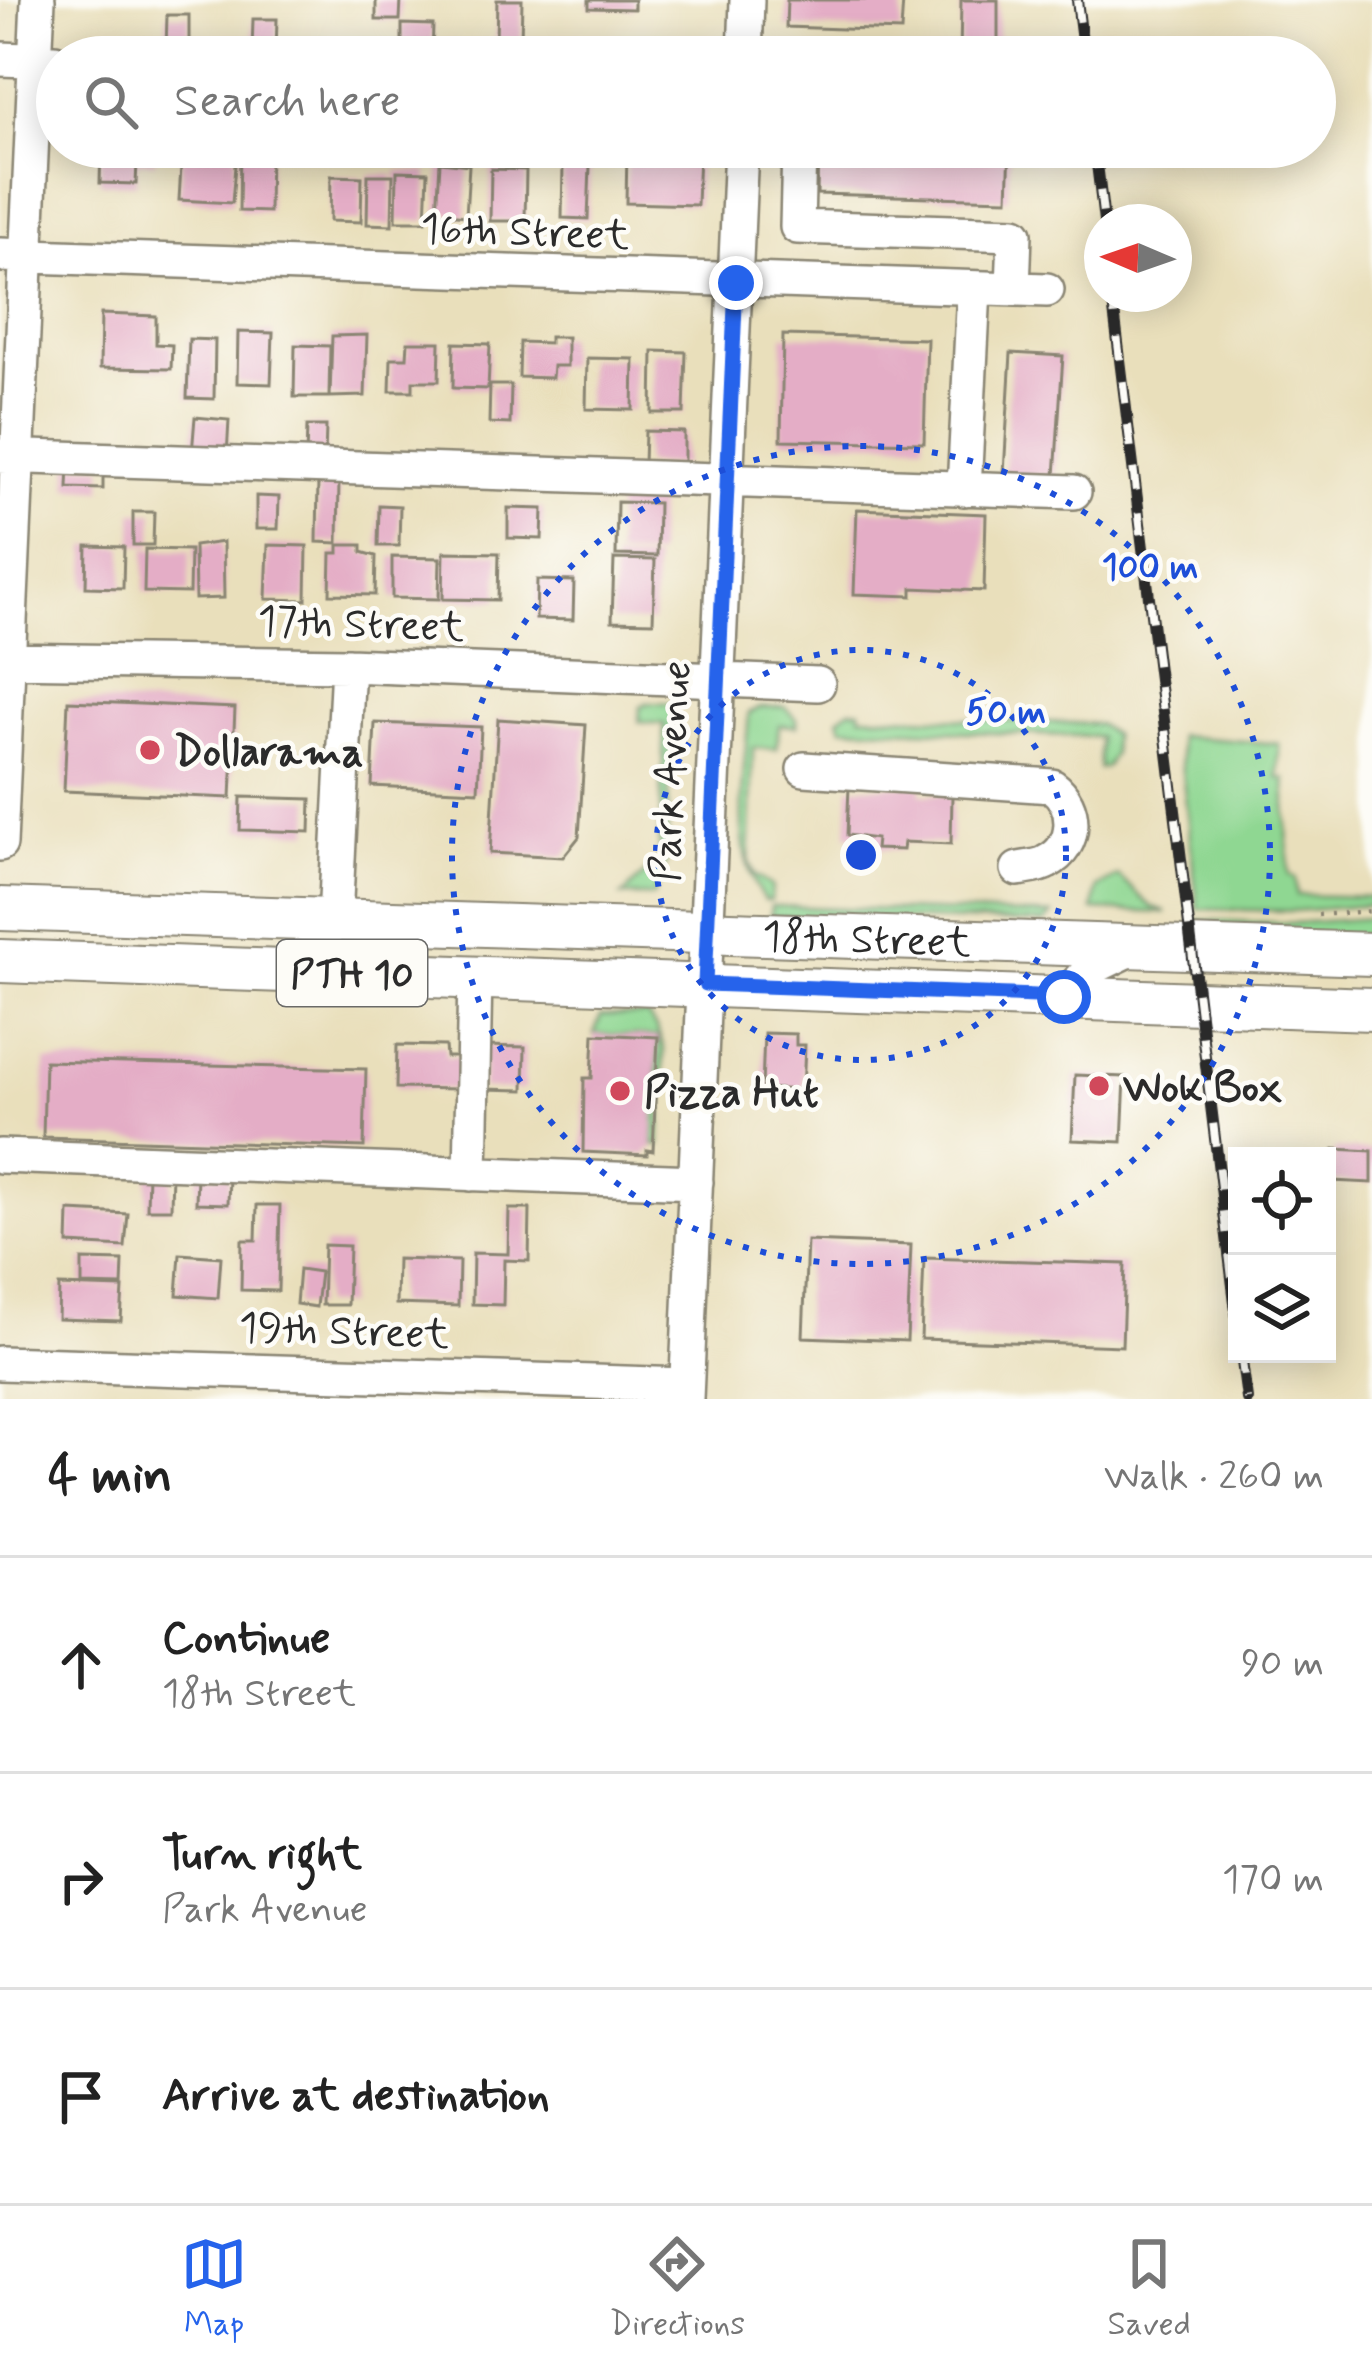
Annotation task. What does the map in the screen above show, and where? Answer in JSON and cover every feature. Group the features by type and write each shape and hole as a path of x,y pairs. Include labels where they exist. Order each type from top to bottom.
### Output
{"main road":[{"name":"18th Street","path":"0,910 1372,954"},
{"name":"18th Street","path":"0,962 1372,1009"}],"street":[{"path":"38,0 43,36"},
{"path":"746,36 747,0"},
{"path":"0,59 36,61"},
{"path":"0,844 14,255 36,122"},
{"name":"Park Avenue","path":"686,1392 740,168"},
{"path":"799,168 797,227 1015,234 1013,290"},
{"path":"819,285 822,228"},
{"name":"16th Street","path":"14,255 1047,290"},
{"path":"964,489 974,289"},
{"path":"9,456 1074,492"},
{"name":"17th Street","path":"4,660 348,664 818,684"},
{"path":"335,920 348,664"},
{"path":"804,769 1052,786 1067,801 1071,814 1066,843 1048,862 1018,869"},
{"path":"1064,997 1102,960 1144,945"},
{"path":"471,1174 475,976"},
{"path":"0,1156 696,1182"},
{"name":"19th Street","path":"0,1363 686,1392"}],"green space":[{"path":"646,703 672,704 666,863 653,896 622,896 659,860 664,724 639,722 640,708"},
{"path":"760,707 785,707 797,719 797,726 779,725 777,749 753,748 749,862 755,876 772,886 771,900 764,900 753,879 742,834 749,713"},
{"path":"850,709 860,710 861,715 1098,724 1112,734 1113,754 1106,767 1099,769 1099,737 842,727 839,718"},
{"path":"1178,736 1279,744 1289,875 1295,878 1297,895 1372,897 1372,905 1293,911 1198,909"},
{"path":"1118,876 1152,907 1167,913 1093,910 1097,888"},
{"path":"771,906 1052,915 1045,923 770,916"},
{"path":"1372,918 1372,937 1199,931 1198,920 1295,923"},
{"path":"647,1015 657,1029 664,1049 660,1145 653,1145 658,1037 594,1034 601,1016"}],"building":[{"path":"376,0 401,0 400,20 376,20"},
{"path":"497,0 522,0 521,36 496,36"},
{"path":"589,0 634,0 634,9 589,8"},
{"path":"787,0 903,0 901,31 786,27"},
{"path":"961,0 998,0 998,36 960,36"},
{"path":"167,15 189,15 189,36 166,36"},
{"path":"253,19 277,19 276,36 252,36"},
{"path":"402,24 433,25 433,36 402,36"},
{"path":"100,168 137,168 136,184 100,183"},
{"path":"181,168 235,168 232,203 179,200"},
{"path":"240,168 270,168 269,212 239,211"},
{"path":"440,168 469,168 466,216 437,213"},
{"path":"563,168 590,168 588,219 562,218"},
{"path":"627,168 698,168 697,205 626,203"},
{"path":"818,168 1009,168 1008,199 817,194"},
{"path":"491,169 526,170 525,221 490,221"},
{"path":"397,171 428,172 426,221 396,221"},
{"path":"368,175 393,175 392,225 367,224"},
{"path":"331,176 362,177 361,222 330,221"},
{"path":"101,314 156,316 156,344 172,345 171,369 100,368"},
{"path":"238,332 273,333 271,384 237,383"},
{"path":"367,335 365,396 330,397 332,336"},
{"path":"783,335 927,339 924,443 781,440"},
{"path":"549,337 567,337 567,366 553,366 552,378 519,377 520,342 549,343"},
{"path":"189,339 215,340 214,399 187,398"},
{"path":"408,342 440,342 439,381 413,381 413,391 390,391 391,358 407,358"},
{"path":"454,343 490,344 488,389 453,388"},
{"path":"295,345 330,346 329,397 294,397"},
{"path":"653,351 686,352 684,413 652,413"},
{"path":"1011,353 1063,356 1055,476 1004,473"},
{"path":"587,358 634,359 633,410 586,409"},
{"path":"490,385 511,385 510,424 489,423"},
{"path":"195,417 229,420 227,456 192,454"},
{"path":"307,426 326,426 325,459 306,458"},
{"path":"645,431 684,432 684,465 644,464"},
{"path":"69,465 103,466 103,489 68,488"},
{"path":"318,479 339,480 338,543 317,542"},
{"path":"256,496 279,497 278,529 256,529"},
{"path":"617,502 658,503 657,556 616,555"},
{"path":"379,505 400,506 399,546 378,546"},
{"path":"508,508 543,509 542,539 508,538"},
{"path":"857,509 986,514 984,591 912,588 912,596 854,594"},
{"path":"133,512 154,512 153,545 133,545"},
{"path":"223,542 224,598 195,599 194,546"},
{"path":"268,545 307,546 306,600 266,599"},
{"path":"339,545 362,545 362,552 376,556 375,595 330,594 331,553 339,553"},
{"path":"87,546 124,547 123,588 86,587"},
{"path":"145,549 190,550 189,593 144,592"},
{"path":"444,552 499,553 498,600 443,599"},
{"path":"392,557 440,558 439,599 392,598"},
{"path":"614,559 655,560 653,622 612,621"},
{"path":"537,580 574,581 573,620 536,619"},
{"name":"Dollarama","path":"68,701 235,708 231,798 64,791"},
{"path":"498,719 586,725 579,837 563,857 490,853"},
{"path":"375,723 481,727 478,791 372,786"},
{"path":"922,785 921,794 952,795 951,844 904,842 903,850 875,849 876,839 847,835 849,787"},
{"path":"241,797 311,799 310,832 240,830"},
{"path":"764,1033 796,1034 796,1045 805,1045 803,1090 762,1088"},
{"name":"Pizza Hut","path":"594,1034 658,1037 653,1151 647,1150 647,1155 583,1152 584,1078 592,1078"},
{"path":"397,1045 445,1046 446,1057 462,1057 461,1089 396,1088"},
{"path":"484,1046 525,1047 524,1090 483,1089"},
{"path":"45,1061 366,1069 364,1147 43,1137"},
{"path":"1075,1075 1125,1077 1122,1142 1072,1140"},
{"path":"1336,1149 1372,1151 1372,1183 1336,1181"},
{"path":"148,1172 172,1172 171,1209 147,1209"},
{"path":"197,1175 229,1176 228,1204 196,1203"},
{"path":"257,1205 280,1205 278,1291 241,1290 242,1240 256,1240"},
{"path":"509,1209 530,1209 529,1261 504,1260 503,1305 472,1304 473,1253 508,1254"},
{"path":"69,1211 128,1214 125,1247 68,1244"},
{"path":"807,1241 911,1245 907,1341 803,1337"},
{"path":"324,1245 349,1246 347,1305 322,1305"},
{"path":"180,1254 221,1257 218,1298 177,1295"},
{"path":"924,1258 1125,1264 1122,1346 921,1339"},
{"path":"397,1259 459,1261 458,1306 396,1304"},
{"path":"82,1260 123,1261 122,1286 82,1285"},
{"path":"299,1269 320,1272 316,1307 296,1304"},
{"path":"59,1286 123,1288 121,1321 58,1319"}],"railway":[{"path":"1077,0 1081,36"},
{"path":"1098,168 1102,204"},
{"path":"1114,312 1229,1255"},
{"path":"1242,1363 1247,1399"}],"place":[{"name":"Dollarama","path":"150,750"},
{"name":"Wok Box","path":"1099,1086"},
{"name":"Pizza Hut","path":"620,1091"}],"route":[{"path":"736,283 705,984 1064,997"}]}
